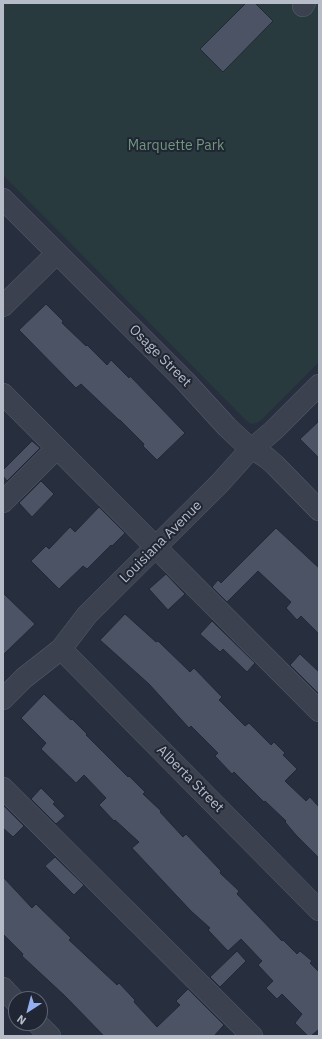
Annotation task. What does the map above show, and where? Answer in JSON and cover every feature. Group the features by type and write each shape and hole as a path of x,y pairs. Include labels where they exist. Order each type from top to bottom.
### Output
{"street":[{"name":"Osage Street","path":"3,199 185,381 227,427 244,443 275,465 319,510"},
{"path":"3,306 57,253"},
{"name":"Louisiana Avenue","path":"3,699 31,673 61,649 87,615 220,483 253,448 274,430 319,385"},
{"path":"3,394 319,711"},
{"path":"3,502 57,448"},
{"name":"Alberta Street","path":"61,649 319,910"},
{"path":"3,788 252,1036"}],"green space":[{"name":"Marquette Park","path":"3,3 319,3 319,362 257,423 251,424 247,421 3,175"}],"building":[{"path":"246,3 255,3 273,21 223,72 200,49"},
{"path":"46,304 63,321 62,323 107,365 111,360 129,378 130,376 185,433 157,460 143,446 144,444 120,420 81,384 76,388 19,330"},
{"path":"319,421 319,458 300,439"},
{"path":"32,441 40,448 7,481 3,476 3,470"},
{"path":"41,481 54,494 32,517 19,503"},
{"path":"99,507 125,533 87,569 83,566 59,589 31,561 46,546 49,549 70,527 75,532"},
{"path":"276,528 319,568 319,634 301,616 297,620 286,608 291,602 258,571 227,602 212,587 218,580 221,583"},
{"path":"166,574 185,594 168,610 149,589"},
{"path":"3,593 35,624 3,655"},
{"path":"125,614 156,642 158,641 190,672 194,668 222,697 219,700 245,726 249,723 271,745 274,742 285,753 283,755 297,769 285,781 306,801 310,797 319,807 319,858 296,835 285,822 286,821 265,801 264,802 234,772 232,774 215,756 218,753 191,726 189,728 149,684 100,640"},
{"path":"212,621 255,663 247,672 223,649 220,652 200,634"},
{"path":"300,654 319,672 319,694 290,665"},
{"path":"44,694 71,720 72,719 128,777 129,776 145,792 143,794 161,811 160,812 183,837 186,834 221,871 220,873 239,891 237,894 282,941 283,940 297,954 300,951 312,961 310,963 319,972 319,1031 318,1030 311,1036 308,1036 295,1023 302,1014 282,994 277,999 266,988 273,981 258,965 262,961 241,939 228,951 208,930 210,928 191,911 132,848 139,842 115,820 114,821 99,805 106,798 84,775 76,783 41,749 46,743 21,718"},
{"path":"41,788 55,802 53,804 65,816 56,824 31,799"},
{"path":"3,805 24,826 13,837 3,828"},
{"path":"55,857 84,885 74,895 45,866"},
{"path":"3,877 32,908 36,904 71,938 69,940 117,985 119,983 157,1027 180,1005 176,1001 188,989 224,1025 214,1036 104,1036 65,996 22,956 23,954 3,934"},
{"path":"237,951 246,961 220,987 210,977"}]}
